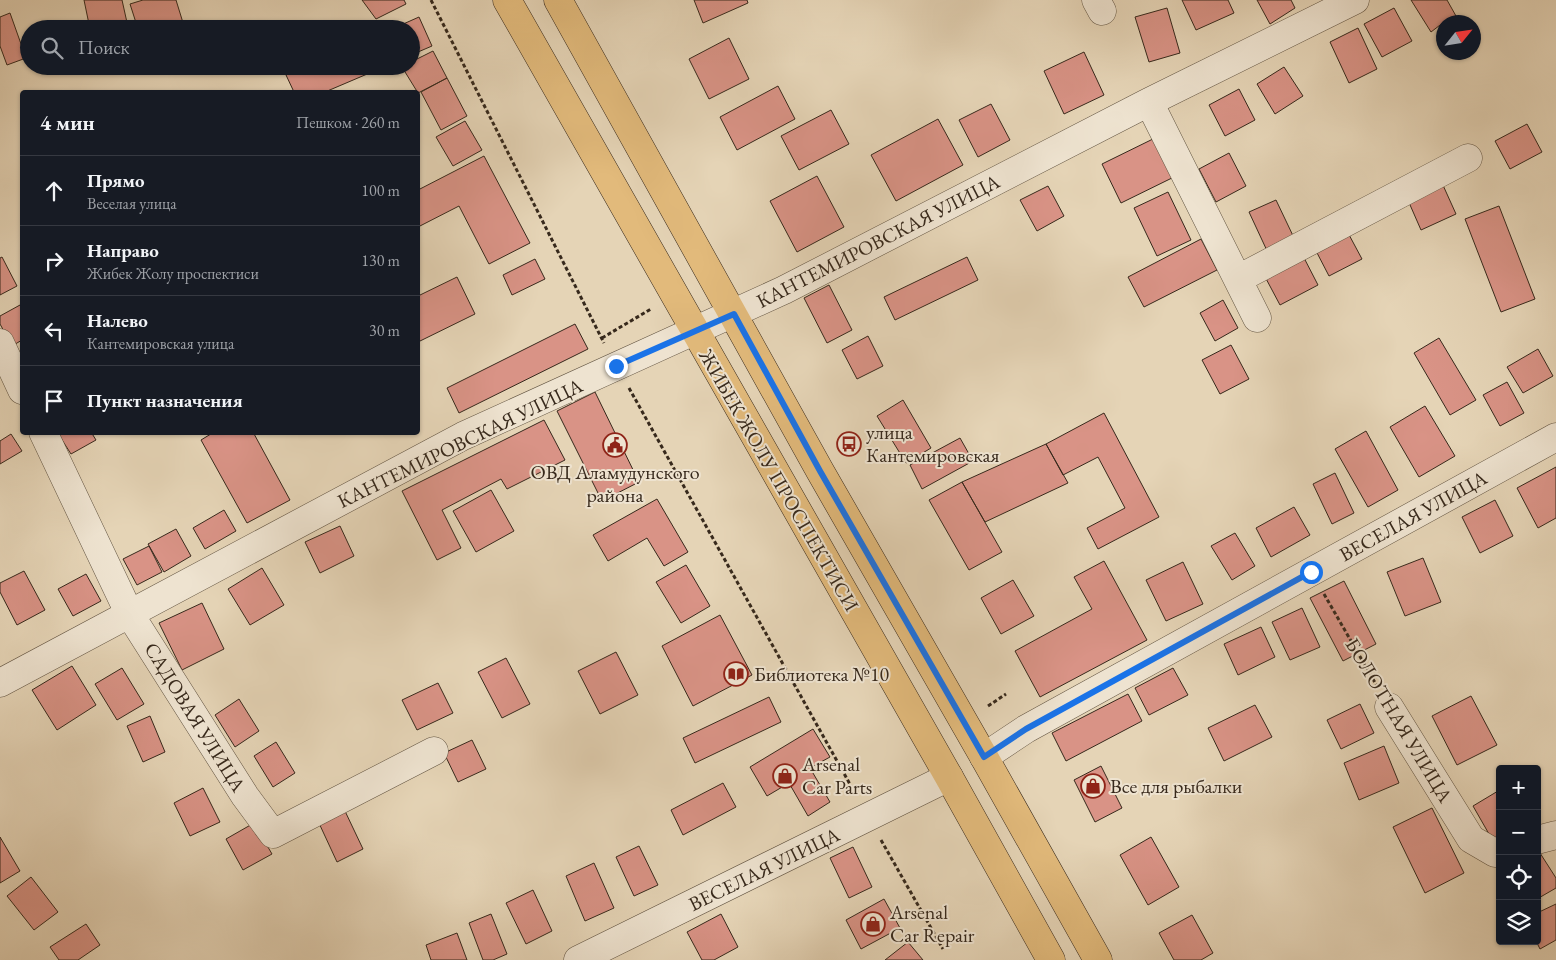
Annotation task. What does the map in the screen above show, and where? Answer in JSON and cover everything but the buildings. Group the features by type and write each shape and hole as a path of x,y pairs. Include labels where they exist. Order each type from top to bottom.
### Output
{"main road":[{"name":"ЖИБЕК ЖОЛУ ПРОСПЕКТИСИ","path":"507,0 1051,960"},
{"name":"ЖИБЕК ЖОЛУ ПРОСПЕКТИСИ","path":"558,0 820,471 1098,960"}],"street":[{"name":"КАНТЕМИРОВСКАЯ УЛИЦА","path":"0,683 462,436 784,290 1149,102 1355,0"},
{"path":"1149,102 1258,318"},
{"path":"1238,280 1468,158"},
{"path":"0,343 20,386"},
{"name":"САДОВАЯ УЛИЦА","path":"44,435 129,613 245,796 274,834 434,751"},
{"name":"ВЕСЕЛАЯ УЛИЦА","path":"984,757 1026,729 1556,437"},
{"name":"БОЛОТНАЯ УЛИЦА","path":"1389,707 1470,839 1496,853"},
{"name":"ВЕСЕЛАЯ УЛИЦА","path":"578,960 949,777"},
{"path":"1541,839 1556,835"}],"path":[{"path":"430,0 616,366 943,948"},
{"path":"602,338 651,309"},
{"name":"БОЛОТНАЯ УЛИЦА","path":"1311,572 1389,707"},
{"path":"988,706 1006,694"}],"place":[{"name":"улица Кантемировская","path":"849,444"},
{"name":"ОВД Аламудунского района","path":"615,445"},
{"name":"Библиотека №10","path":"736,674"},
{"name":"Arsenal Car Parts","path":"785,776"},
{"name":"Все для рыбалки","path":"1093,786"},
{"name":"Arsenal Car Repair","path":"873,924"}],"route":[{"path":"616,366 734,314 820,471 984,757 1026,729 1311,572"}]}
